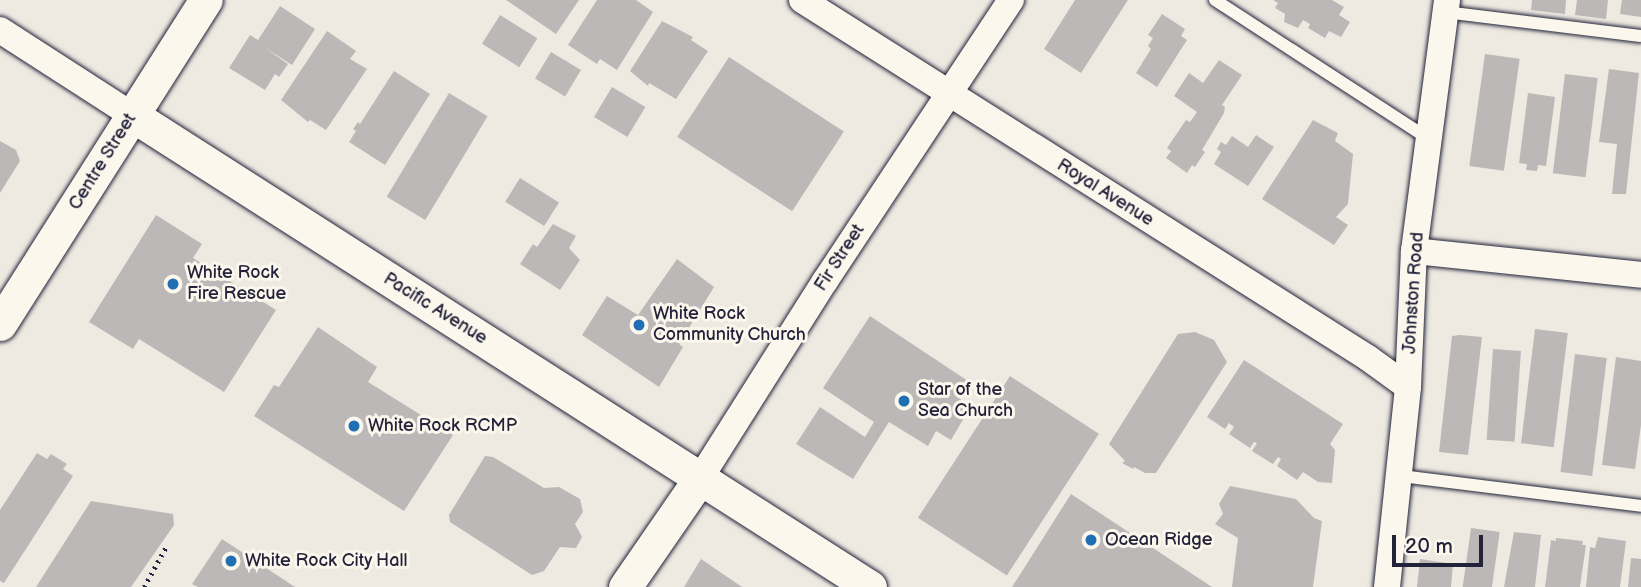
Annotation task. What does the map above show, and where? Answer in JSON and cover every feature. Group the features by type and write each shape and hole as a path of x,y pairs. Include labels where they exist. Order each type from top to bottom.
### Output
{"street":[{"name":"Centre Street","path":"4,310 206,0"},
{"name":"Royal Avenue","path":"802,0 1368,358 1408,387"},
{"name":"Fir Street","path":"625,587 701,477 825,281 1011,0"},
{"name":"Johnston Road","path":"1387,587 1401,476 1415,251 1446,6"},
{"name":"Pacific Avenue","path":"0,30 870,587"},
{"path":"1415,251 1641,275"}],"lane":[{"path":"1215,0 1429,139"},
{"path":"1446,6 1641,36"},
{"path":"1401,476 1641,506"}],"path":[{"path":"144,587 167,545"}],"building":[{"path":"506,0 579,0 556,34"},
{"path":"597,0 636,0 653,12 617,70 600,59 597,64 568,45"},
{"path":"1075,0 1128,0 1081,73 1044,49"},
{"path":"1273,0 1332,0 1344,7 1339,15 1350,22 1341,37 1329,31 1325,38 1308,28 1310,24 1303,20 1298,28 1284,22 1285,14 1275,8 1278,3"},
{"path":"1532,0 1566,0 1565,14 1531,10"},
{"path":"1577,0 1608,0 1606,19 1575,15"},
{"path":"1622,0 1641,0 1641,17 1620,14"},
{"path":"280,6 315,29 292,65 264,47 288,64 279,77 275,74 265,90 229,68 250,35 258,40"},
{"path":"1162,14 1185,29 1181,36 1187,40 1157,87 1136,73 1151,49 1148,46 1153,38 1148,35"},
{"path":"500,15 537,38 519,67 482,44"},
{"path":"662,21 693,37 691,40 708,51 676,99 649,83 648,86 630,71"},
{"path":"327,31 356,51 350,59 367,69 326,130 310,120 308,122 281,100"},
{"path":"551,52 581,70 565,97 535,79"},
{"path":"1485,54 1520,59 1504,171 1469,166"},
{"path":"729,57 844,132 792,211 677,137"},
{"path":"1219,60 1242,75 1222,105 1225,107 1224,113 1202,150 1205,152 1195,167 1192,165 1187,173 1166,158 1171,151 1167,148 1186,120 1190,122 1197,112 1174,96 1189,73 1203,83"},
{"path":"1609,69 1639,73 1626,194 1612,194 1617,144 1599,142"},
{"path":"394,71 430,94 385,165 349,142 356,131 353,129 358,122 360,124"},
{"path":"1565,74 1598,78 1586,177 1553,173"},
{"path":"612,87 645,107 627,137 594,117"},
{"path":"449,93 488,116 425,220 387,197"},
{"path":"1528,93 1555,97 1546,166 1538,165 1537,171 1526,170 1527,164 1519,163"},
{"path":"1313,120 1338,133 1335,141 1353,154 1348,204 1336,217 1348,225 1334,245 1262,199"},
{"path":"1256,135 1274,147 1248,186 1214,164 1221,152 1217,149 1221,142 1226,145 1232,136 1248,147"},
{"path":"0,141 16,150 20,161 0,193"},
{"path":"520,178 559,202 544,226 505,202"},
{"name":"White Rock Fire Rescue","path":"156,215 202,244 193,258 276,310 224,392 139,339 133,349 89,322"},
{"path":"553,224 576,236 569,248 580,260 560,290 520,264 533,244 537,247"},
{"name":"White Rock Community Church","path":"677,259 714,287 679,344 683,347 659,387 582,335 607,296 638,315"},
{"name":"Star of the Sea Church","path":"870,316 968,381 957,397 971,406 951,440 936,431 928,446 889,422 853,479 796,444 820,407 865,437 874,422 823,388"},
{"name":"White Rock RCMP","path":"318,327 377,367 368,382 453,435 404,511 254,416 274,385 279,387"},
{"path":"1535,329 1568,333 1554,447 1521,443"},
{"path":"1195,332 1214,340 1227,362 1156,473 1145,473 1134,467 1133,469 1122,463 1125,461 1109,444 1178,334"},
{"path":"1452,336 1482,337 1468,455 1439,452"},
{"path":"1493,349 1521,351 1515,442 1487,440"},
{"path":"1575,354 1607,358 1592,476 1560,472"},
{"path":"1616,357 1641,361 1641,425 1635,469 1602,465"},
{"path":"1244,360 1343,424 1330,444 1335,450 1332,483 1318,482 1303,472 1297,480 1277,466 1281,459 1278,457 1273,464 1252,451 1257,443 1254,442 1250,448 1229,434 1234,427 1229,423 1225,429 1207,417"},
{"path":"1010,376 1099,434 1007,575 918,518"},
{"path":"37,453 47,459 51,454 67,464 63,469 73,476 4,583 0,581 0,510"},
{"path":"485,456 493,457 544,488 559,487 580,499 583,512 575,524 582,537 576,548 560,547 544,571 532,575 450,522 449,515"},
{"name":"Ocean Ridge","path":"1230,486 1296,499 1314,518 1322,521 1313,587 1232,587 1238,538 1215,524 1223,514 1219,504"},
{"name":"Ocean Ridge","path":"1071,494 1212,587 1012,587"},
{"path":"91,501 173,514 174,525 131,587 36,587"},
{"path":"1471,528 1500,532 1492,587 1463,587"},
{"path":"1514,532 1541,535 1535,587 1504,587"},
{"path":"1598,537 1626,541 1620,587 1586,587 1590,547 1595,548"},
{"path":"1556,538 1583,541 1582,545 1586,545 1580,587 1545,587 1551,540 1556,541"},
{"name":"White Rock City Hall","path":"222,539 295,587 198,587 192,584"},
{"path":"1631,558 1641,559 1641,587 1628,587"},
{"path":"701,559 742,587 684,587"},
{"path":"1420,559 1453,564 1451,587 1417,587"}],"place":[{"name":"White Rock Fire Rescue","path":"173,284"},
{"name":"White Rock Community Church","path":"639,325"},
{"name":"Star of the Sea Church","path":"904,401"},
{"name":"White Rock RCMP","path":"354,426"},
{"name":"Ocean Ridge","path":"1091,540"},
{"name":"White Rock City Hall","path":"231,561"}]}
